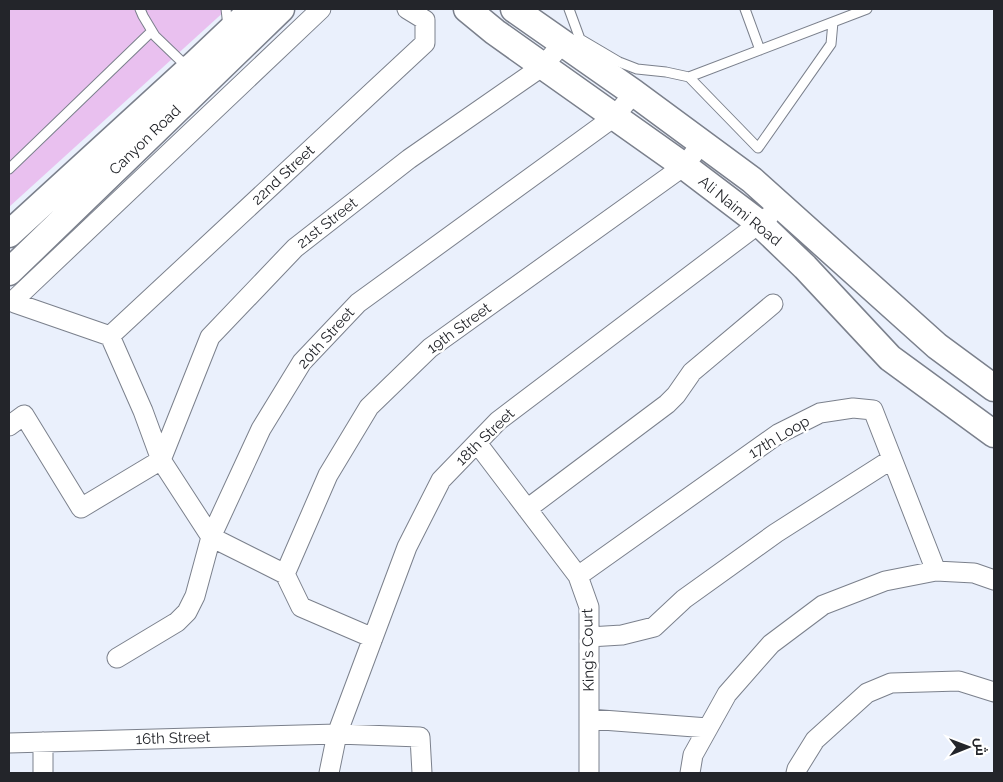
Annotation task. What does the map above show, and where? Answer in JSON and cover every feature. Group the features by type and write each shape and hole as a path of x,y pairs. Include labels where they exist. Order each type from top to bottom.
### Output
{"main road":[{"name":"Canyon Road","path":"9,234 253,9"},
{"name":"Canyon Road","path":"9,272 231,29 281,9"},
{"name":"Ali Naimi Road","path":"468,9 494,32 684,166 759,224 805,267 890,358 994,434"},
{"name":"Ali Naimi Road","path":"514,9 634,93 752,180 936,346 994,388"}],"street":[{"path":"321,9 10,302 110,336 143,411 161,460 211,537 285,574 302,607 373,638"},
{"name":"22nd Street","path":"110,336 425,43 424,20 407,9"},
{"name":"21st Street","path":"161,460 210,336 295,248 409,159 543,66 562,44"},
{"name":"20th Street","path":"117,658 177,622 187,612 195,596 211,537 261,429 302,362 358,303 614,116 634,93"},
{"name":"19th Street","path":"285,574 328,475 369,407 430,348 684,166 702,143"},
{"name":"18th Street","path":"329,773 337,734 407,547 442,480 498,421 782,207"},
{"path":"527,509 667,404 676,395 692,372 773,304"},
{"name":"17th Loop","path":"578,576 778,434 820,413 853,408 873,410 936,571"},
{"path":"9,426 24,416 81,508 161,460"},
{"name":"King's Court","path":"477,443 578,576 588,607 589,773"},
{"path":"589,637 622,635 654,626 684,599 776,533 892,458"},
{"path":"690,773 693,754 727,694 771,644 823,605 885,581 936,571 974,573 994,580"},
{"path":"796,773 815,740 867,693 883,686 891,683 959,681 994,692"},
{"path":"589,719 708,728"},
{"path":"337,734 420,737 422,773"},
{"name":"16th Street","path":"9,743 337,734"},
{"path":"43,742 43,773"}],"lane":[{"path":"140,9 155,36 181,61 196,63"},
{"path":"569,9 580,39 618,62 637,69 689,77 867,9"},
{"path":"745,9 760,50"},
{"path":"689,77 758,148 830,44 833,22"},
{"path":"9,169 152,31"}],"shaded area":[{"path":"9,9 227,9 9,207"}]}
